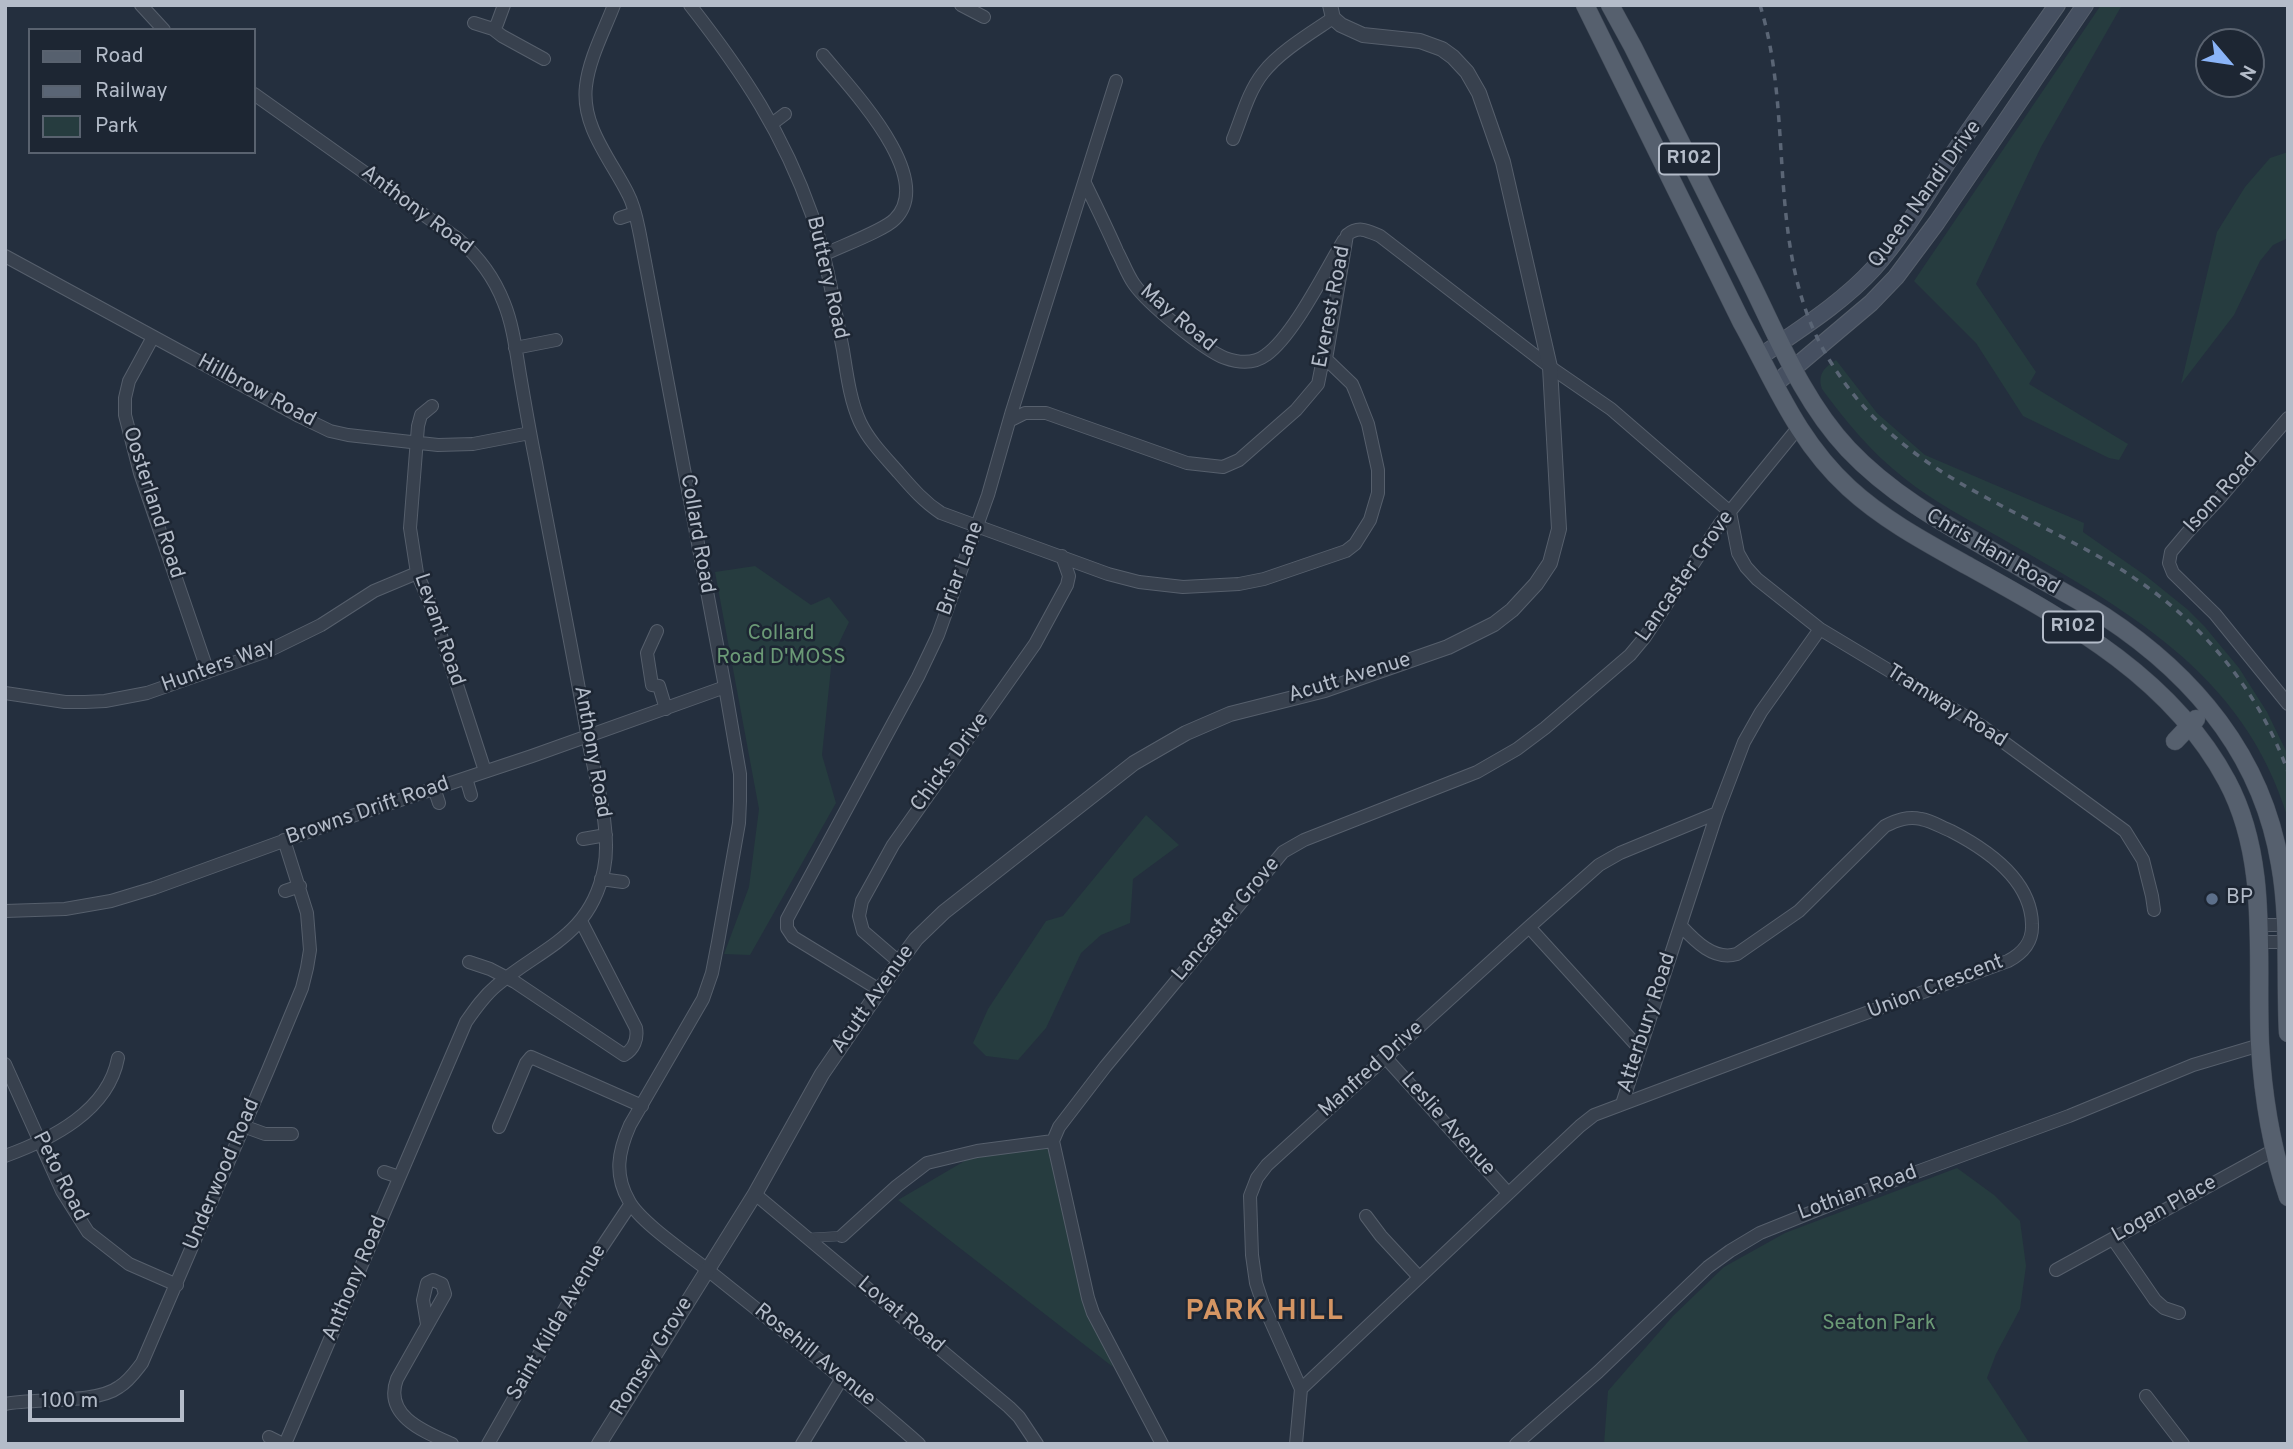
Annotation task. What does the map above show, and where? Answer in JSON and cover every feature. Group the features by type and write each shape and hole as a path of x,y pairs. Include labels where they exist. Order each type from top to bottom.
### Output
{"main road":[{"name":"Chris Hani Road","path":"1585,5 1784,404 1798,428 1826,463 1859,496 1904,529 2109,650 2173,705 2216,761 2240,808 2254,862 2259,933 2260,1045 2267,1115 2288,1197"},
{"name":"Chris Hani Road","path":"1610,5 1805,391 1828,425 1873,473 1924,511 2104,616 2137,640 2176,673 2207,705 2242,754 2272,825 2281,865 2287,934 2288,1033"},
{"name":"Queen Nandi Drive","path":"1761,356 1850,291 1874,268 2057,5"},
{"name":"Queen Nandi Drive","path":"1775,384 1871,303 1908,261 2085,5"},
{"path":"2000,584 2007,576 2017,573 2031,574"},
{"path":"2175,741 2207,705"}],"street":[{"path":"141,5 162,28"},
{"path":"493,29 504,5"},
{"name":"Collard Road","path":"614,5 586,84 585,110 635,213 740,774 739,823 712,973 703,999 622,1142 619,1156 620,1177 630,1205 661,1234 707,1270"},
{"name":"Buttery Road","path":"690,5 744,76 773,123 808,205 824,255 850,390 861,425 892,465 924,500 941,513 1123,579 1183,587 1240,584 1264,579 1346,551 1355,544 1370,520 1378,493 1378,470 1371,434 1355,390 1326,359"},
{"path":"961,5 984,17"},
{"path":"1233,139 1262,73 1329,9"},
{"name":"Acutt Avenue","path":"707,1270 755,1194 822,1074 878,989 916,939 944,912 1134,763 1186,733 1230,713 1325,690 1425,655 1494,625 1536,584 1549,563 1559,528 1549,367 1503,162 1479,93 1453,57 1431,44 1363,35 1341,25 1329,9"},
{"path":"474,23 493,29 544,59"},
{"path":"823,55 884,132 906,181 906,196 900,214 891,223 824,255"},
{"name":"Briar Lane","path":"878,989 793,937 787,928 787,919 938,635 1011,420 1116,81"},
{"name":"Anthony Road","path":"256,95 458,239 471,250 492,277 504,301 579,681 606,835 601,879 593,901 581,921 557,944 507,977 485,996 466,1022 284,1444"},
{"path":"773,123 785,114"},
{"name":"May Road","path":"1085,183 1135,286 1162,312 1212,352 1240,362 1250,362 1266,355 1281,341 1347,235"},
{"path":"620,218 635,213"},
{"name":"Everest Road","path":"1011,420 1026,412 1046,413 1187,463 1223,467 1239,460 1296,410 1318,384 1326,359 1347,235 1360,229 1380,236 1549,367 1611,409 1730,512"},
{"name":"Hillbrow Road","path":"5,256 318,426 348,435 456,446 530,433"},
{"name":"Oosterland Road","path":"153,337 129,381 125,415 140,473 208,671"},
{"path":"515,348 556,340"},
{"name":"Levant Road","path":"432,406 419,418 410,528 417,573 432,608 485,771"},
{"name":"Isom Road","path":"2288,418 2171,552 2169,563 2173,573 2215,614 2288,704"},
{"name":"Lancaster Grove","path":"1054,1141 1059,1126 1105,1067 1283,852 1292,845 1477,772 1545,729 1637,648 1710,537 1798,428"},
{"name":"Tramway Road","path":"1730,512 1738,553 1757,579 1820,629 1983,727 2111,819 2132,839 2143,860 2154,910"},
{"name":"Chicks Drive","path":"899,962 863,931 859,916 862,901 892,845 1042,633 1067,585 1069,576 1062,556"},
{"name":"Hunters Way","path":"5,693 65,702 105,701 147,693 270,650 309,632 374,591 417,573"},
{"name":"Atterbury Road","path":"1301,1388 1585,1121 1622,1104 1717,813 1752,726 1820,629"},
{"path":"657,631 647,653 652,685 659,686 666,709"},
{"name":"Browns Drift Road","path":"5,911 65,909 111,901 154,888 724,687"},
{"path":"466,778 471,795"},
{"path":"434,788 439,803"},
{"name":"Manfred Drive","path":"1301,1388 1286,1359 1256,1283 1250,1205 1252,1187 1267,1165 1599,865 1717,813"},
{"name":"Union Crescent","path":"1622,1104 2008,961 2025,949 2032,928 2027,899 1996,860 1951,831 1932,822 1914,818 1895,821 1885,826 1799,911 1737,954 1725,956 1712,952 1681,926"},
{"path":"583,839 606,835"},
{"name":"Underwood Road","path":"5,1404 99,1396 119,1388 142,1363 243,1126 244,1108 298,998 307,968 310,950 309,926 300,886 284,840"},
{"path":"601,879 623,882"},
{"path":"285,891 300,886"},
{"path":"469,962 507,977 619,1053 627,1053 637,1037 636,1028 581,921"},
{"path":"1529,926 1639,1048"},
{"path":"2259,933 2287,934"},
{"name":"Lothian Road","path":"1516,1444 1598,1372 1708,1267 1760,1233 1818,1208 2069,1116 2193,1065 2260,1045"},
{"path":"499,1128 531,1057 642,1106"},
{"name":"Leslie Avenue","path":"1385,1057 1508,1193"},
{"path":"5,1156 80,1118 111,1084 118,1058"},
{"name":"Peto Road","path":"5,1064 62,1191 88,1232 129,1264 177,1285"},
{"path":"243,1126 265,1134 292,1134"},
{"path":"807,1238 842,1236 927,1163 976,1151 1054,1141 1088,1298 1097,1321 1162,1444"},
{"name":"Logan Place","path":"2056,1270 2274,1150"},
{"path":"384,1172 399,1177"},
{"name":"Lovat Road","path":"755,1194 1009,1407 1037,1444"},
{"name":"Saint Kilda Avenue","path":"488,1444 590,1265 630,1205"},
{"path":"1366,1216 1419,1277"},
{"path":"2113,1239 2155,1300 2164,1308 2179,1312"},
{"name":"Rosehill Avenue","path":"707,1270 842,1378 919,1444"},
{"name":"Romsey Grove","path":"599,1444 707,1270"},
{"path":"427,1324 397,1379 395,1394 402,1414 409,1423 452,1444"},
{"path":"802,1444 842,1378"},
{"path":"1296,1444 1301,1388"},
{"path":"2146,1396 2183,1444"},
{"path":"269,1437 284,1444"}],"green space":[{"path":"2101,5 2122,5 2041,147 1976,284 2036,372 2029,384 2128,444 2119,460 2109,458 2023,416 1976,343 1914,281"},
{"path":"2288,152 2288,238 2273,245 2260,261 2234,315 2181,384 2217,232 2245,187 2270,158"},
{"path":"1836,360 1877,413 1925,455 2084,523 2083,532 2146,576 2205,627 2239,668 2267,712 2288,755 2288,819 2268,767 2242,722 2210,683 2174,649 2133,618 1939,502 1892,468 1860,436 1822,389 1823,372"},
{"name":"Collard Road D'MOSS","path":"755,566 811,605 829,597 849,622 832,658 822,755 836,803 750,955 724,954 749,887 759,809 715,572"},
{"path":"1146,815 1179,845 1133,879 1130,923 1101,935 1081,953 1046,1028 1018,1060 986,1056 973,1043 988,1009 1046,921 1063,916"},
{"path":"1048,1147 1086,1303 1113,1367 898,1200 968,1159"},
{"name":"Seaton Park","path":"1957,1168 1994,1195 2020,1221 2026,1266 2020,1309 1996,1354 1987,1378 2030,1444 1604,1444 1608,1391 1673,1316 1724,1267 1785,1233"}],"railway":[{"path":"1760,5 1771,49 1777,94 1783,186 1796,276 1809,319 1830,361 1857,399 1887,430 1920,457 1993,501 2110,563 2140,582 2194,626 2218,652 2258,708 2275,739 2288,772"}],"place":[{"name":"BP","path":"2212,899"}],"district":[{"name":"PARK HILL","path":"1265,1313"}]}
